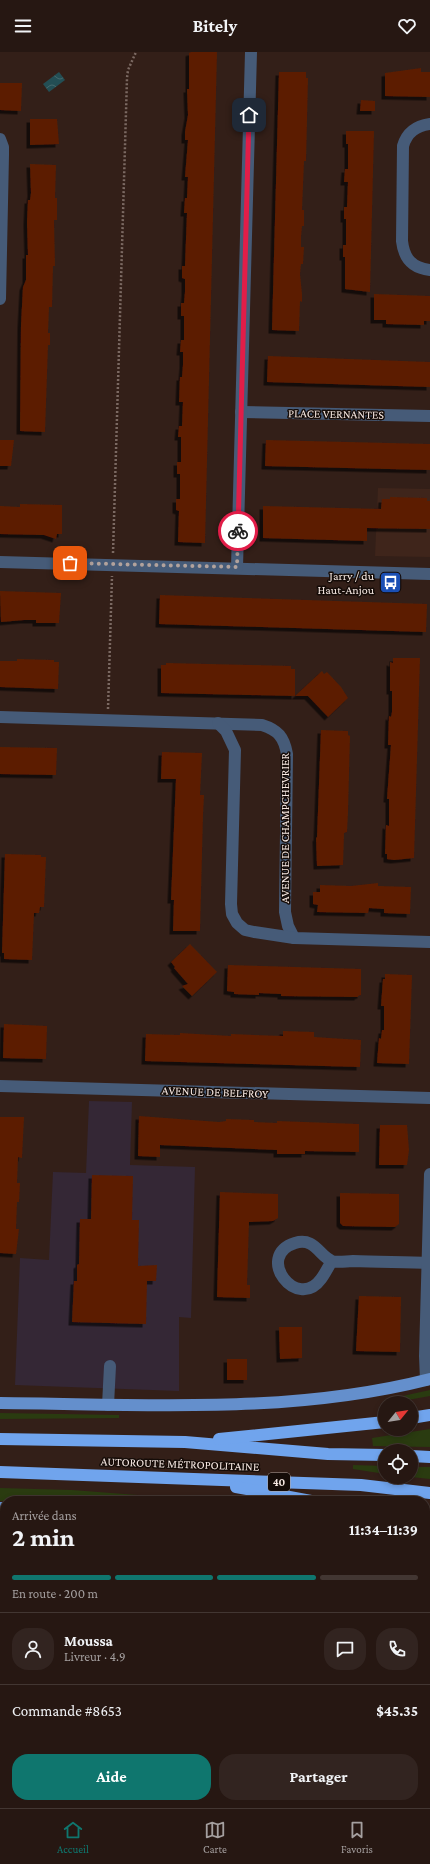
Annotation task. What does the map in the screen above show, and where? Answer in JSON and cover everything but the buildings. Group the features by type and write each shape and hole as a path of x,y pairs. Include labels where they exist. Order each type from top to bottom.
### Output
{"highway":[{"path":"418,1417 430,1415"},
{"name":"AUTOROUTE MÉTROPOLITAINE","path":"186,1442 378,1423"},
{"path":"0,1438 186,1442 328,1454 378,1455"},
{"path":"418,1456 430,1457"},
{"name":"AUTOROUTE MÉTROPOLITAINE","path":"0,1472 361,1485 430,1493"},
{"path":"198,1480 284,1496"}],"main road":[{"path":"0,1402 193,1406 290,1402 356,1394 428,1379"}],"street":[{"path":"237,567 251,52"},
{"path":"430,124 413,130 406,136 403,146 402,241 406,259 414,266 430,270"},
{"path":"0,139 3,147 3,155 0,299"},
{"name":"PLACE VERNANTES","path":"242,412 430,416"},
{"path":"0,562 237,567 430,574"},
{"name":"AVENUE DE CHAMPCHEVRIER","path":"0,717 262,725 272,728 279,733 285,743 287,754 285,912 288,926 294,938"},
{"path":"218,723 231,740 235,762 231,904 232,914 237,923 245,930 294,938 430,942"},
{"name":"AVENUE DE BELFROY","path":"0,1086 430,1098"},
{"path":"428,1379 430,1174"},
{"path":"332,1261 321,1280 308,1288 300,1289 290,1286 283,1280 279,1268 279,1257 285,1248 296,1243 304,1242 314,1245 332,1261 429,1263"},
{"path":"108,1405 110,1366"}],"path":[{"path":"108,720 127,78 128,70 136,52"}],"shaded area":[{"path":"378,488 430,489 430,557 375,556"},
{"path":"89,1101 132,1102 130,1165 195,1167 191,1318 179,1317 179,1391 15,1385 20,1258 49,1260 53,1172 86,1173"}],"green space":[{"path":"430,1390 430,1396 418,1398 418,1396 402,1396"},
{"path":"0,1413 119,1415 119,1418 0,1419"},
{"path":"430,1429 430,1447 418,1447 418,1444 378,1444 378,1446 373,1446 372,1438 385,1436 418,1436 418,1431"},
{"path":"353,1465 378,1466 378,1473 353,1469"},
{"path":"418,1467 430,1467 430,1479 418,1478"},
{"path":"0,1488 72,1490 151,1496 0,1496"}],"water":[{"path":"59,72 65,80 49,92 43,84"}],"way so far":[{"path":"70,563 237,567 238,531"}],"place":[{"name":"Jarry / du Haut-Anjou","path":"390,583"}],"route":[{"path":"238,531 249,115"}]}
